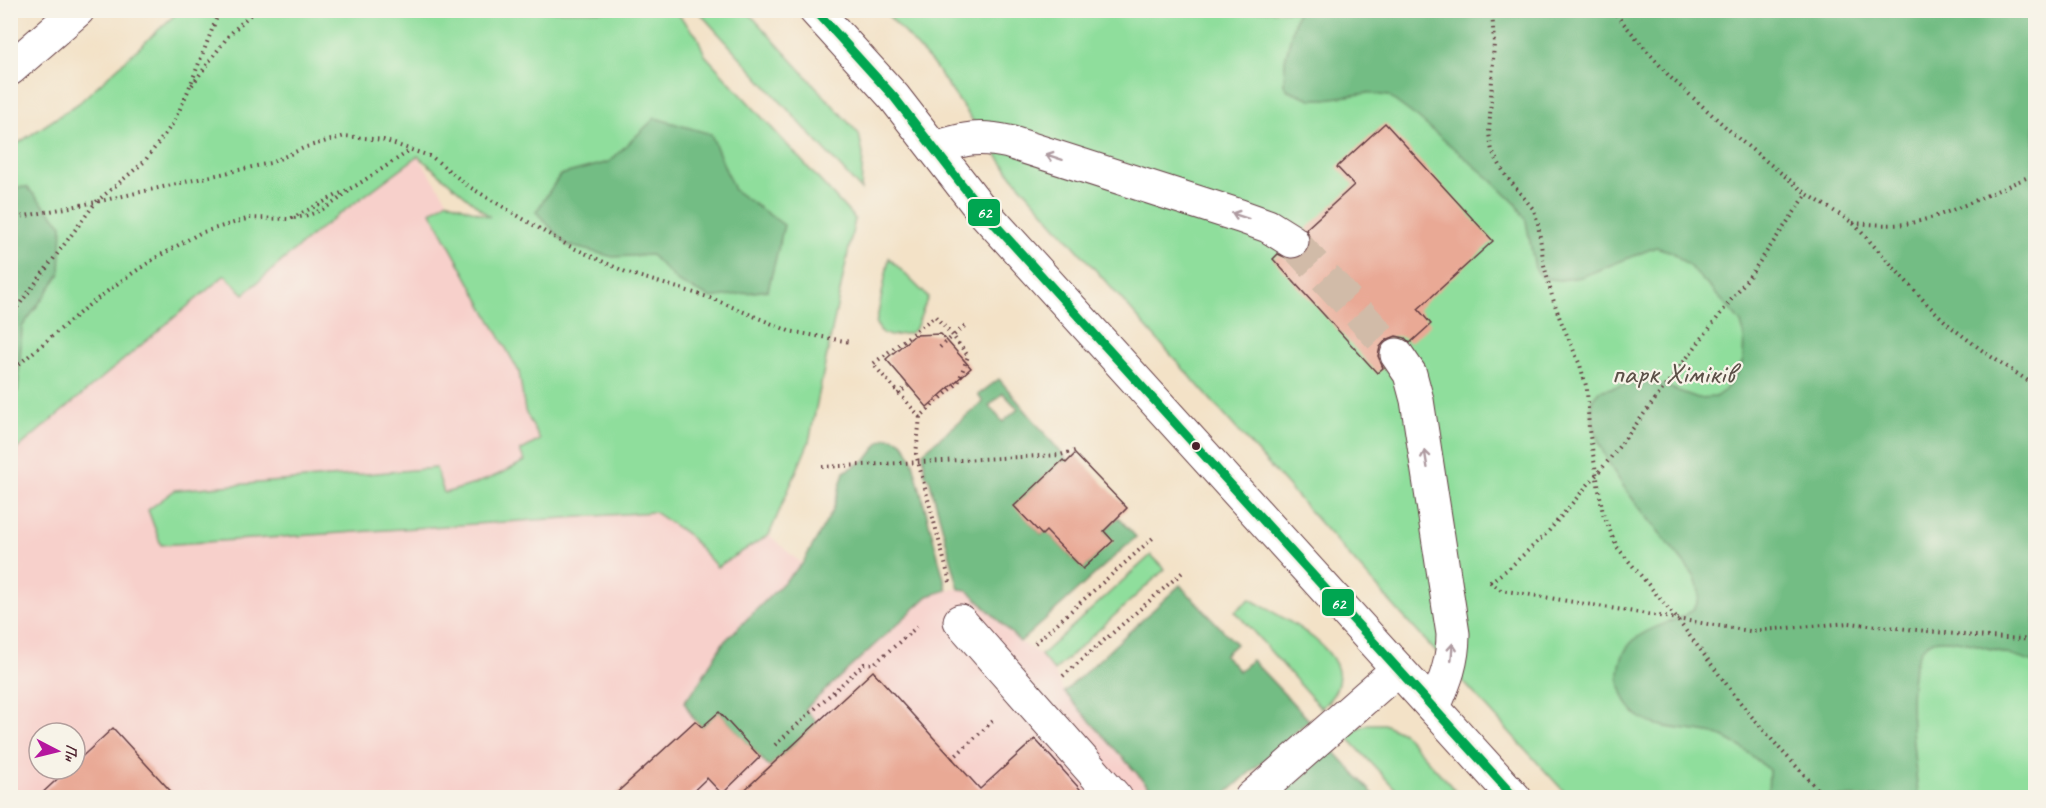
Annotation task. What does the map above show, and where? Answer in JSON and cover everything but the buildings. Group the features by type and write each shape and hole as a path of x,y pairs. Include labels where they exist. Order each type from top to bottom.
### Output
{"main road":[{"path":"10,69 78,10"},
{"path":"815,10 894,97 980,208 1515,798"},
{"path":"933,148 970,138 1010,142 1240,216 1268,226 1292,241"},
{"path":"1397,355 1410,374 1417,400 1453,634 1453,654 1449,672 1434,707"},
{"path":"958,614 1116,798"},
{"path":"1251,798 1398,669"}],"path":[{"path":"188,91 229,35 255,10"},
{"path":"1492,10 1494,61 1489,134 1492,151 1506,176 1534,210 1552,296 1580,365 1587,389 1589,430 1603,514 1614,542 1677,619 1746,710 1826,798"},
{"path":"1612,10 1670,77 1770,166 1807,194 1853,223 1951,327 2036,386"},
{"path":"10,317 96,202 144,162 174,122 217,17"},
{"path":"10,219 270,163 306,147 345,136 383,140 432,157 468,186 567,245 628,273 711,298 789,331 850,342"},
{"path":"10,372 84,309 121,281 157,257 200,233 250,219 290,219 312,215 337,202 357,185 412,149"},
{"path":"1853,223 1893,224 1918,221 1943,213 2036,174"},
{"path":"1485,585 1508,569 1547,533 1597,475 1751,274 1807,194"},
{"path":"775,745 864,664 875,663 933,613 958,614 916,454 920,417 958,382 968,356 935,316 873,364 920,417"},
{"path":"939,348 966,325"},
{"path":"898,394 908,386"},
{"path":"822,467 1059,455 1078,450"},
{"path":"1004,670 1155,536"},
{"path":"1032,702 1185,570"},
{"path":"1490,582 1501,590 1750,631 1849,623 2036,640"},
{"path":"952,759 997,717"}],"shaded area":[{"path":"418,156 654,512 752,507 769,535 802,564 876,643 928,596 952,589 967,590 1020,642 1041,655 1054,671 1064,692 1158,797 11,798 11,397 195,242 244,294 317,231"}],"green space":[{"path":"179,11 675,11 697,36 705,55 855,219 809,442 769,535 717,567 687,534 654,512 161,545 148,510 175,490 436,468 444,493 486,480 525,461 520,451 540,440 525,411 519,372 431,212 447,201 490,217 418,156 317,231 244,294 225,275 11,454 11,148 79,103"},
{"path":"698,11 747,11 859,134 863,154 861,190"},
{"name":"парк Хіміків","path":"884,11 2035,11 2035,797 1569,797 1402,615 1012,176 932,63"},
{"path":"1297,11 2035,11 2035,663 1970,643 1956,641 1933,641 1922,649 1915,665 1911,712 1918,797 1768,797 1769,770 1740,747 1720,736 1653,724 1641,718 1631,709 1619,684 1623,655 1632,642 1645,632 1687,614 1696,606 1699,592 1694,576 1645,516 1612,469 1600,446 1593,422 1592,399 1599,391 1634,382 1662,385 1698,398 1715,397 1725,390 1738,372 1743,360 1744,334 1741,323 1690,267 1672,252 1656,247 1581,277 1560,280 1542,278 1535,268 1526,221 1517,205 1418,118 1388,96 1368,93 1311,99 1288,90 1284,85 1285,60"},
{"path":"655,118 711,134 734,190 784,225 768,290 711,298 678,282 651,255 613,257 567,245 536,212 560,175 609,162"},
{"path":"27,187 62,225 60,274 22,327 18,391 11,397 11,188"},
{"path":"889,258 928,297 916,328 910,333 890,336 882,333 876,324"},
{"path":"999,379 1068,461 1053,475 1050,472 1015,506 1042,535 1046,531 1083,569 1112,541 1104,531 1118,517 1136,537 1020,642 974,596 967,590 959,589 929,478 925,475 923,452 983,402 978,395","holes":["1003,393 1018,409 1003,422 989,406"]},
{"path":"886,438 902,442 912,459 947,590 928,596 805,709 817,723 769,767 719,712 702,727 695,721 684,702 697,686 723,643 802,564 833,510 844,472 867,459 879,443"},
{"path":"1151,555 1165,569 1054,671 1041,655"},
{"path":"1180,585 1236,644 1224,655 1239,671 1252,660 1309,720 1222,797 1158,797 1064,692"},
{"path":"1250,599 1303,630 1320,643 1332,658 1338,674 1335,690 1321,708 1235,611"},
{"path":"1368,724 1384,724 1403,733 1461,797 1403,797 1347,737 1356,729"},
{"path":"1332,750 1376,797 1279,797"}],"tunnel":[{"path":"1292,241 1397,355"}],"transit line":[{"name":"62","path":"815,10 894,97 980,208 1515,798"}]}
